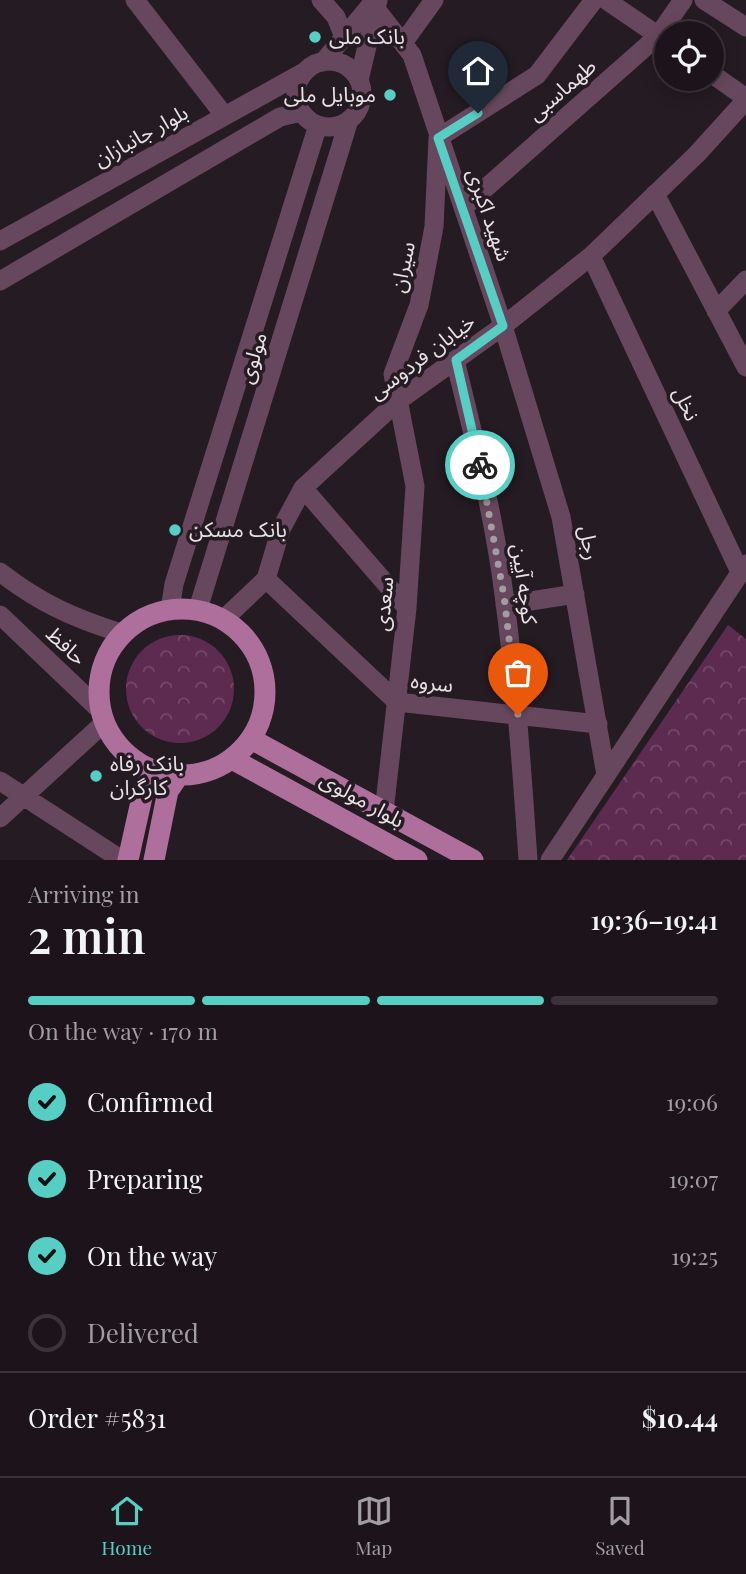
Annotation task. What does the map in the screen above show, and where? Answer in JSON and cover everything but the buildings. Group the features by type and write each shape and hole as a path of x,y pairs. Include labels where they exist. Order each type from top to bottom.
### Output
{"main road":[{"path":"170,609 198,610 224,619 245,637 260,660 266,687 263,715 251,739 232,759 207,772 179,775 152,770 132,759 116,743 102,717 98,682 106,656 121,633 144,617 170,609"},
{"name":"بلوار مولوی","path":"251,739 473,860"},
{"name":"بلوار مولوی","path":"232,759 404,857"},
{"path":"128,860 144,788 152,770"},
{"path":"154,860 168,791 179,775"}],"street":[{"path":"135,0 224,115"},
{"path":"321,0 336,17 344,37"},
{"path":"403,43 434,0"},
{"path":"438,138 537,75 594,0"},
{"path":"606,0 654,33"},
{"name":"طهماسبی","path":"672,21 683,0"},
{"path":"704,0 746,27"},
{"path":"376,3 359,80 361,102 349,120 329,127 318,125 301,112 296,91 304,72 323,62 376,3"},
{"name":"شهید اکبری","path":"376,3 412,55 503,326"},
{"name":"طهماسبی","path":"463,208 654,46"},
{"path":"323,62 344,65 359,80"},
{"name":"بلوار جانبازان","path":"0,241 304,72"},
{"path":"724,83 746,99"},
{"name":"خیابان فردوسی","path":"224,619 266,579 281,529 303,488 398,401 503,326 591,256 746,99"},
{"path":"0,281 280,117 301,112"},
{"name":"مولوی","path":"198,610 349,120"},
{"name":"مولوی","path":"170,609 174,584 318,125"},
{"name":"سیران","path":"398,401 393,374 419,305 434,227 438,138"},
{"path":"654,194 745,360"},
{"path":"43,217 58,247"},
{"name":"نخل","path":"591,256 743,568"},
{"path":"716,311 746,280"},
{"name":"رجل","path":"503,326 561,517 606,775"},
{"name":"کوچه آیین","path":"456,360 485,488 505,606 518,715 528,860"},
{"name":"سعدی","path":"384,813 407,608 415,486 398,401"},
{"path":"303,488 407,608"},
{"path":"550,860 743,568"},
{"name":"حافظ","path":"0,572 32,596 71,617 121,633"},
{"name":"سروه","path":"266,579 397,702 598,724"},
{"path":"505,606 575,594"},
{"name":"حافظ","path":"0,615 102,717"},
{"path":"0,818 102,717"},
{"path":"0,781 122,860"}],"green space":[{"path":"728,625 746,639 746,860 567,860"},
{"path":"180,635 201,639 218,651 230,668 234,689 230,710 218,727 201,739 180,743 159,739 142,727 130,710 126,689 130,668 142,651 159,639"}],"way so far":[{"path":"480,465 504,596 518,715"}],"place":[{"name":"بانک ملی","path":"315,37"},
{"name":"موبایل ملی","path":"390,95"},
{"name":"بانک مسکن","path":"175,530"},
{"name":"بانک رفاه کارگران","path":"96,776"}],"route":[{"path":"478,113 438,138 503,326 456,360 480,465"}]}
